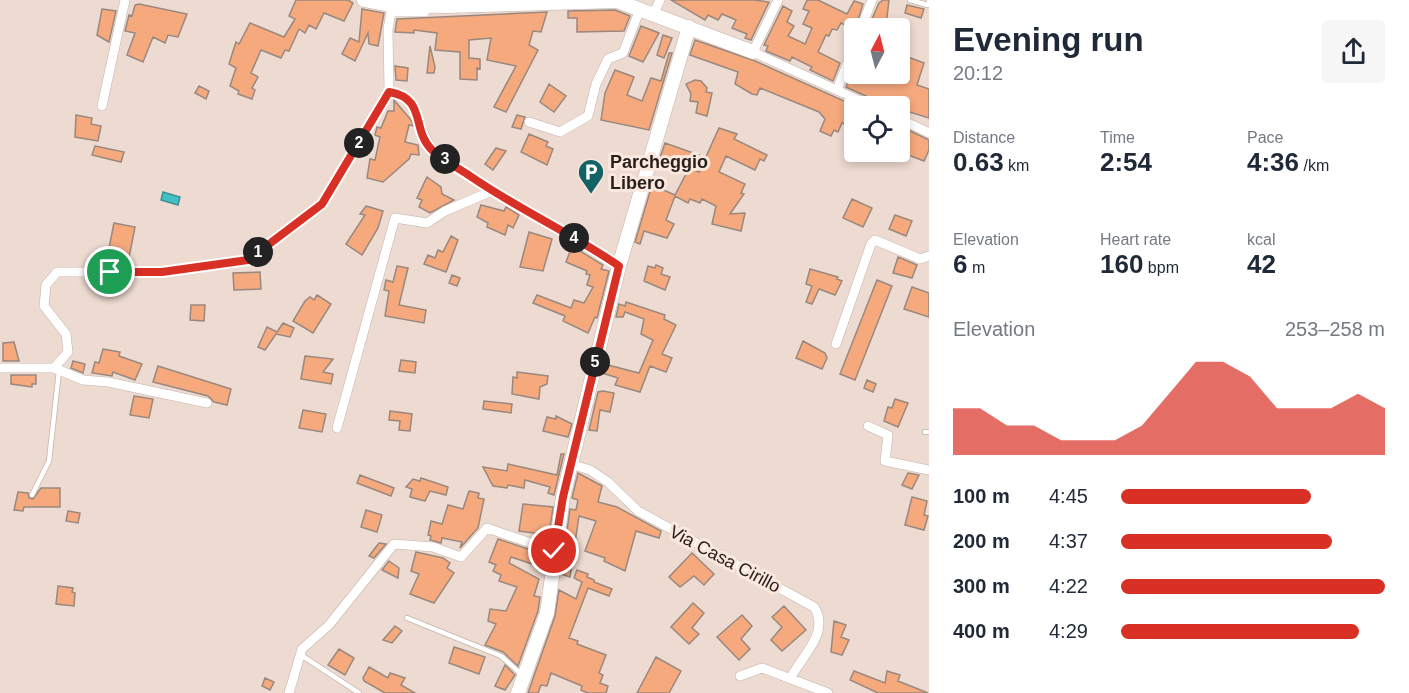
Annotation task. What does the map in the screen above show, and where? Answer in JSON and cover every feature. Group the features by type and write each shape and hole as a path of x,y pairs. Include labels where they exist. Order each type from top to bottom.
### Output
{"street":[{"path":"102,106 125,0"},
{"path":"364,0 407,3 618,1 651,7 689,27 753,52 850,96"},
{"path":"753,52 778,0"},
{"path":"865,18 873,0"},
{"path":"57,370 68,352 69,344 66,334 44,306 44,294 51,276 57,272 162,272 248,260 322,204 389,92 388,29 391,12 472,10 479,3"},
{"path":"529,122 560,132 588,116 596,84 608,59 623,53 651,7"},
{"path":"518,693 547,613 554,551 571,464 619,266 689,27"},
{"path":"837,90 844,72"},
{"path":"389,92 410,101 427,144 434,151 492,191 619,266"},
{"path":"910,124 929,133"},
{"path":"337,429 395,218 427,224 445,211 492,191"},
{"path":"836,344 871,244 875,240 920,259 929,256"},
{"path":"0,368 57,370 83,380 108,382 207,403"},
{"path":"868,426 888,435 885,461 929,470"},
{"name":"Via Casa Cirillo","path":"571,464 590,470 608,482 638,511 814,607 818,613 818,624 813,645 790,679"},
{"path":"289,693 302,649 330,626 394,544 434,547 461,557 487,528 554,551"},
{"path":"740,676 762,668 828,693"}],"lane":[{"path":"910,0 928,5 929,1"},
{"path":"32,495 49,461 57,370"},
{"path":"407,618 501,656 524,677"},
{"path":"304,657 358,693"}],"water":[{"path":"163,192 180,197 178,205 161,200"}],"building":[{"path":"296,0 348,0 353,3 344,21 324,13 316,29 309,25 305,33 299,29 289,51 285,50 281,58 261,50 251,73 258,77 252,88 255,90 252,99 238,94 239,91 230,86 236,68 229,64 236,42 239,44 250,23 284,37 295,19 289,16"},
{"path":"671,0 769,2 751,40 745,38 747,34 732,28 736,20 722,14 718,20 708,15 705,20"},
{"path":"807,0 818,0 847,14 854,1 863,4 859,18 844,18 844,24 841,23 837,30 832,29 829,36 826,35 818,52 840,63 833,81 810,70 812,67 792,57 790,61 766,51 768,46 764,45 783,6 792,11 787,22 794,26 788,36 805,44 812,28 803,24 809,11 803,9"},
{"path":"889,0 887,18 872,18 879,3"},
{"path":"135,5 187,14 178,37 168,35 165,43 153,37 143,62 127,55 135,33 125,31 129,15 132,16"},
{"path":"907,5 924,9 921,18 905,13"},
{"path":"102,9 116,11 109,42 97,35"},
{"path":"362,9 384,13 378,46 369,44 368,33 355,61 342,54 350,38 359,42"},
{"path":"615,10 630,16 624,31 577,32 577,18 568,18 568,11"},
{"path":"547,12 541,32 533,31 529,45 538,50 506,112 494,107 516,66 487,60 491,38 469,40 469,58 480,59 480,69 477,68 477,80 460,79 460,52 435,50 437,33 414,30 414,33 395,32 397,19"},
{"path":"641,26 659,33 643,62 629,56"},
{"path":"663,35 672,38 664,58 657,55"},
{"path":"695,40 755,61 844,101 844,124 842,123 838,132 834,130 831,136 820,131 825,119 819,112 760,88 757,95 752,94 735,84 738,72 690,55"},
{"path":"430,46 435,67 434,73 427,73"},
{"path":"669,53 672,53 649,130 601,120 605,93 615,70 634,77 627,95 642,101 651,78 661,81"},
{"path":"910,58 924,63 917,85 929,89 929,118 910,112 910,96 866,96 846,87 847,84 910,84"},
{"path":"395,66 408,68 407,81 396,80"},
{"path":"695,80 701,81 707,88 706,92 712,93 707,116 696,113 698,102 690,101 691,94 686,84"},
{"path":"549,84 566,96 554,112 540,102"},
{"path":"199,86 209,91 206,99 195,93"},
{"path":"394,100 414,126 409,125 405,142 418,145 419,155 411,154 409,159 383,182 367,178 370,159 375,160 380,137 375,135 377,127 381,128 388,111 394,111"},
{"path":"76,115 92,118 91,124 101,126 98,141 75,137"},
{"path":"517,115 525,117 521,129 512,127"},
{"path":"719,128 737,134 734,139 767,155 764,161 760,159 755,170 726,156 719,172 745,184 741,193 744,194 730,214 745,213 741,231 712,224 716,206 702,199 700,203 690,199 688,203 675,196 666,220 674,224 667,238 644,231 640,244 635,242 652,185 675,195 687,172 658,164 665,143 699,155 696,171 699,172"},
{"path":"910,131 929,140 929,150 924,161 910,156"},
{"path":"529,134 548,142 546,146 553,149 547,165 521,152"},
{"path":"95,146 124,152 121,162 92,155"},
{"path":"496,148 506,151 493,170 485,164"},
{"path":"427,177 441,187 442,194 454,200 430,213 419,207 422,200 417,198"},
{"path":"852,199 872,208 863,227 843,218"},
{"path":"481,205 504,211 506,207 519,215 513,228 508,225 505,235 487,227 488,223 477,217"},
{"path":"366,206 383,211 378,228 362,255 346,244 365,215 360,214"},
{"path":"895,215 912,221 906,236 889,229"},
{"path":"114,223 135,227 129,257 108,253"},
{"path":"529,232 552,239 543,271 520,267"},
{"path":"451,236 458,240 446,272 424,264 428,255 435,258 438,250 443,252"},
{"path":"572,246 603,265 601,269 609,271 597,318 595,317 588,333 563,321 565,316 533,303 537,295 571,308 574,300 584,303 593,287 587,285 590,275 586,274 587,271 566,262"},
{"path":"898,257 917,265 912,278 893,273"},
{"path":"656,265 663,268 661,274 670,277 665,290 644,281 648,266 655,268"},
{"path":"397,266 408,268 399,305 426,310 424,323 385,316 389,291 384,290 386,280 393,282"},
{"path":"810,269 838,277 837,279 842,281 835,295 819,289 812,304 806,302 812,286 806,284"},
{"path":"260,272 261,289 234,290 233,273"},
{"path":"452,275 460,278 457,286 449,283"},
{"path":"877,280 892,286 855,380 840,374"},
{"path":"912,287 929,293 929,317 904,309"},
{"path":"317,295 331,304 313,333 293,321 305,301 310,297 314,300"},
{"path":"626,302 665,315 664,319 676,325 662,354 672,358 666,372 650,366 640,392 615,385 618,378 602,373 604,364 639,373 653,340 641,334 644,319 625,312 623,317 616,317 619,304 625,306"},
{"path":"191,305 205,305 204,321 190,320"},
{"path":"283,323 294,328 290,337 276,334 265,350 258,347 267,327 277,332"},
{"path":"803,341 825,353 827,358 822,369 796,358"},
{"path":"14,342 19,361 3,361 3,343"},
{"path":"103,349 120,352 119,356 142,364 135,380 113,372 112,376 92,373 95,362 99,363"},
{"path":"305,356 333,359 323,372 333,374 331,384 301,379"},
{"path":"401,360 416,362 415,373 399,371"},
{"path":"73,361 85,364 83,373 71,368"},
{"path":"158,366 231,389 227,405 214,402 208,396 153,382"},
{"path":"517,372 548,376 547,384 540,387 539,399 512,394 513,377 517,378"},
{"path":"11,375 36,375 36,384 32,384 32,387 11,384"},
{"path":"867,380 876,384 873,392 864,388"},
{"path":"598,392 614,393 610,412 600,410 597,431 589,430"},
{"path":"134,396 153,399 149,418 130,415"},
{"path":"895,399 908,403 898,427 884,421 888,407 892,408"},
{"path":"484,401 512,404 511,413 483,409"},
{"path":"303,410 326,414 322,432 299,428"},
{"path":"390,411 412,414 410,431 399,430 400,421 389,420"},
{"path":"556,416 572,424 568,437 543,431 547,417 556,419"},
{"path":"561,454 564,454 554,495 548,493 550,487 525,480 524,488 508,485 507,488 493,486 483,467 507,471 508,464 557,475"},
{"path":"578,473 602,486 598,502 617,507 661,531 659,538 636,531 625,571 604,561 605,558 585,551 596,521 579,516 570,577 561,574 570,509 576,510 578,500 572,498"},
{"path":"908,473 919,475 912,489 902,485"},
{"path":"360,475 394,488 391,496 357,483"},
{"path":"421,478 448,487 446,495 430,491 425,501 410,497 412,489 406,487 413,479 420,481"},
{"path":"41,488 60,488 60,507 24,507 23,511 14,510 18,492 28,493 29,498 33,499"},
{"path":"469,491 479,493 478,498 484,499 478,528 460,548 462,542 442,538 441,543 430,540 431,536 428,535 431,521 442,524 448,505 463,509"},
{"path":"912,497 927,501 924,515 928,516 924,530 905,525"},
{"path":"523,504 553,507 549,535 519,531"},
{"path":"366,510 382,515 377,532 361,527"},
{"path":"68,511 80,513 78,523 66,521"},
{"path":"498,539 546,555 544,568 511,557 509,563 539,579 534,596 540,597 538,611 518,666 503,652 485,645 496,624 488,621 490,609 506,611 517,587 499,581 501,575 493,571 496,565 489,562"},
{"path":"379,543 386,544 374,558 369,556"},
{"path":"416,552 443,558 450,563 447,568 454,573 434,603 410,594 419,574 411,571"},
{"path":"692,553 714,574 704,585 694,576 680,587 669,577"},
{"path":"389,561 399,568 398,578 382,570"},
{"path":"577,570 588,574 587,577 594,582 612,589 609,596 588,588 569,638 578,641 577,644 606,655 599,673 603,675 600,683 608,686 606,693 588,693 581,690 582,686 551,673 547,686 541,685 538,693 528,693 555,616 559,590 576,599 582,582 574,578"},
{"path":"58,586 73,588 74,606 56,604"},
{"path":"693,603 704,613 692,628 699,634 689,644 671,627"},
{"path":"784,606 806,630 782,651 771,640 782,627 772,617"},
{"path":"742,615 752,626 741,639 750,649 739,660 717,637"},
{"path":"834,621 846,625 841,637 849,640 842,655 831,652"},
{"path":"395,626 402,631 392,643 383,640"},
{"path":"454,647 485,657 479,674 449,663"},
{"path":"339,649 354,658 345,675 328,665"},
{"path":"656,657 681,671 669,693 637,693"},
{"path":"505,665 515,675 505,690 495,686"},
{"path":"369,667 388,678 390,673 405,678 401,685 415,693 385,693 364,681 363,678"},
{"path":"854,671 885,683 887,671 900,675 898,681 928,693 878,693 850,680"},
{"path":"265,678 274,682 270,690 262,686"}],"place":[{"name":"Parcheggio Libero","path":"591,195"}],"route":[{"path":"110,272 162,272 248,260 322,204 389,92 405,96 414,107 427,144 434,151 492,191 619,266 563,497 554,551"}]}
